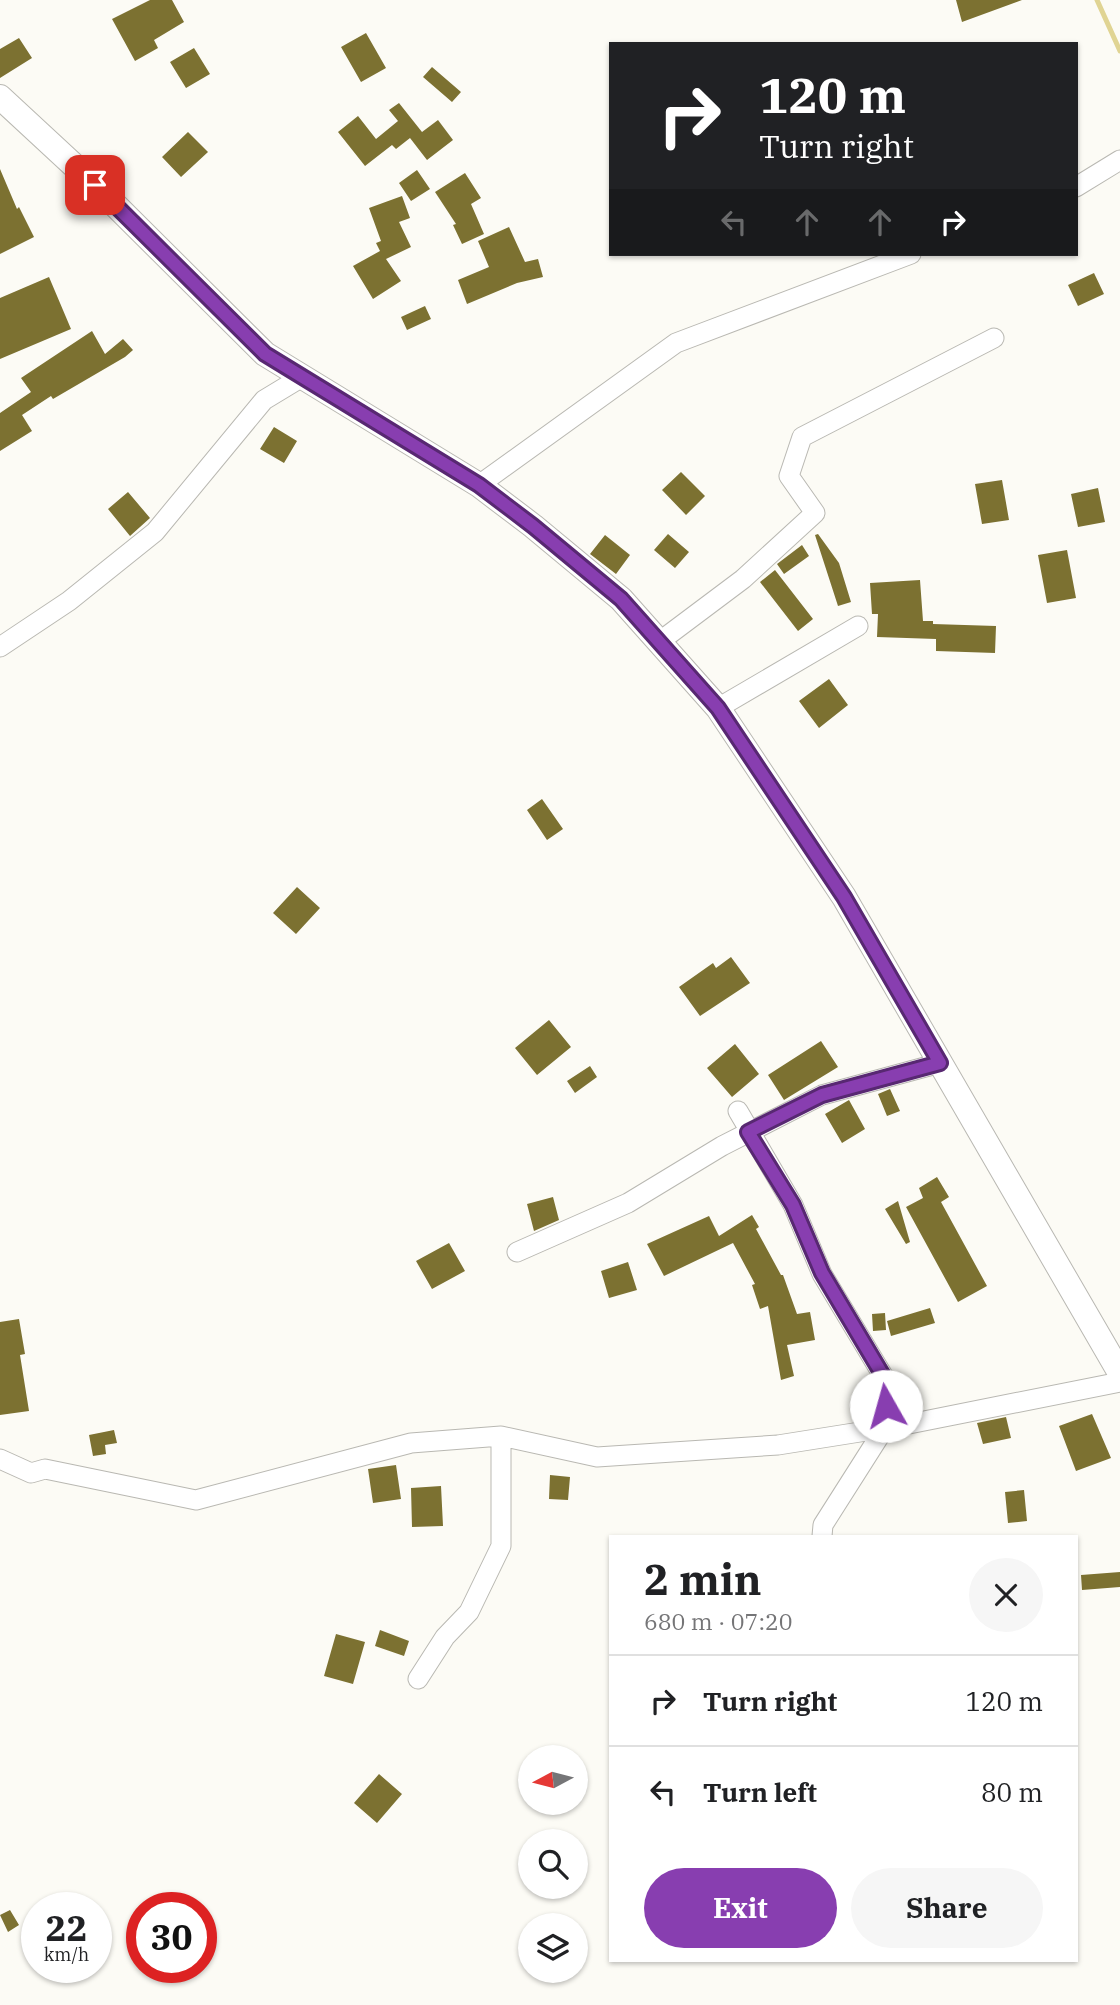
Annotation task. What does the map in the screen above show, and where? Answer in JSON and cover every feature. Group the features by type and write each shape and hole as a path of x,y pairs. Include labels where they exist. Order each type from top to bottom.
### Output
{"main road":[{"path":"3,106 95,185 265,354 479,485 533,526 621,599 718,708 844,897 1120,1373"}],"street":[{"path":"1078,186 1120,160"},
{"path":"479,485 676,343 906,256"},
{"path":"659,642 743,579 815,513 789,476 802,438 994,338"},
{"path":"0,647 69,601 155,532 264,400 302,376"},
{"path":"718,708 858,626"},
{"path":"517,1252 628,1203 748,1132 822,1095 940,1063"},
{"path":"738,1111 793,1205 822,1273 888,1384 884,1429 823,1525 822,1535"},
{"path":"0,1459 31,1473 45,1469 196,1500 411,1443 501,1436 597,1457 778,1446 884,1429 1120,1382"},
{"path":"418,1679 445,1637 469,1612 501,1546 501,1436"}],"building":[{"path":"150,0 172,0 184,22 154,40 158,48 135,61 112,19"},
{"path":"956,0 1022,0 962,22"},
{"path":"366,33 386,68 361,82 341,47"},
{"path":"19,38 32,58 0,78 0,49"},
{"path":"194,48 210,74 186,88 170,62"},
{"path":"432,67 461,92 452,102 423,77"},
{"path":"399,103 422,132 438,120 453,140 427,160 410,138 396,149 392,145 365,166 338,132 358,116 376,139 398,121 389,110"},
{"path":"188,132 208,152 181,177 162,157"},
{"path":"0,169 17,209 19,207 34,237 0,254"},
{"path":"417,170 430,189 411,201 399,183"},
{"path":"465,173 481,198 471,204 484,234 462,244 453,225 456,224 435,192"},
{"path":"402,196 410,218 399,222 411,247 386,259 401,281 373,299 353,266 380,251 376,243 381,241 369,208"},
{"path":"509,227 525,262 538,259 543,277 517,283 467,304 458,280 489,267 478,241"},
{"path":"1094,273 1104,294 1078,306 1068,285"},
{"path":"49,277 71,329 0,359 0,298"},
{"path":"425,306 431,319 407,330 401,317"},
{"path":"92,331 105,354 123,339 133,350 22,415 32,431 0,451 0,413 31,392 21,378"},
{"path":"274,427 297,441 284,463 260,449"},
{"path":"681,472 705,496 686,515 662,490"},
{"path":"1002,480 1009,520 982,524 975,484"},
{"path":"1098,488 1105,522 1078,527 1071,494"},
{"path":"128,492 150,518 130,536 108,509"},
{"path":"668,534 689,552 675,568 654,550"},
{"path":"818,534 839,563 851,602 838,606 815,535"},
{"path":"605,535 630,555 616,574 590,554"},
{"path":"802,545 809,556 784,574 777,564"},
{"path":"1067,550 1076,598 1047,603 1038,555"},
{"path":"775,570 813,619 798,631 760,582"},
{"path":"920,580 923,621 933,621 933,624 996,626 995,653 936,651 936,639 877,637 878,614 872,614 870,583"},
{"path":"829,679 848,705 819,728 799,701"},
{"path":"542,799 563,829 547,840 527,810"},
{"path":"297,887 320,908 296,934 273,913"},
{"path":"731,957 750,983 700,1016 679,987 713,963 716,968"},
{"path":"549,1020 571,1047 537,1075 515,1048"},
{"path":"821,1041 838,1067 784,1100 768,1075"},
{"path":"735,1044 759,1074 732,1097 707,1068"},
{"path":"590,1066 597,1077 575,1093 567,1081"},
{"path":"890,1089 900,1111 887,1116 878,1094"},
{"path":"849,1100 865,1129 842,1143 825,1114"},
{"path":"937,1177 949,1197 941,1202 987,1286 958,1302 906,1207 923,1198 919,1188"},
{"path":"553,1197 559,1220 534,1231 527,1204"},
{"path":"898,1201 910,1242 906,1244 885,1209"},
{"path":"752,1215 759,1227 756,1229 783,1275 797,1314 810,1312 815,1340 787,1345 794,1376 781,1380 768,1306 760,1309 752,1285 755,1284 733,1243 664,1276 647,1244 709,1216 719,1236"},
{"path":"449,1243 465,1271 432,1289 416,1261"},
{"path":"628,1262 637,1290 609,1298 601,1271"},
{"path":"930,1308 935,1323 891,1336 887,1321"},
{"path":"885,1313 886,1330 873,1331 872,1314"},
{"path":"19,1319 25,1354 20,1355 29,1411 0,1415 0,1322"},
{"path":"1092,1414 1111,1458 1076,1471 1059,1426"},
{"path":"1006,1417 1011,1438 983,1444 977,1423"},
{"path":"114,1430 117,1443 105,1445 106,1454 93,1456 89,1435"},
{"path":"396,1465 401,1499 373,1503 368,1469"},
{"path":"550,1475 570,1477 568,1500 549,1499"},
{"path":"441,1486 443,1526 412,1527 411,1488"},
{"path":"1024,1490 1027,1521 1008,1523 1005,1492"},
{"path":"1120,1572 1120,1587 1082,1590 1081,1575"},
{"path":"380,1630 409,1641 404,1656 375,1646"},
{"path":"336,1634 365,1642 353,1684 324,1676"},
{"path":"379,1774 402,1794 377,1823 354,1803"},
{"path":"10,1910 19,1925 8,1932 0,1915"}],"waterway":[{"path":"1097,0 1120,51"}],"route":[{"path":"95,185 265,354 479,485 621,599 718,708 844,897 940,1063 822,1095 748,1132 793,1205 822,1273 888,1384 886,1406"}]}
